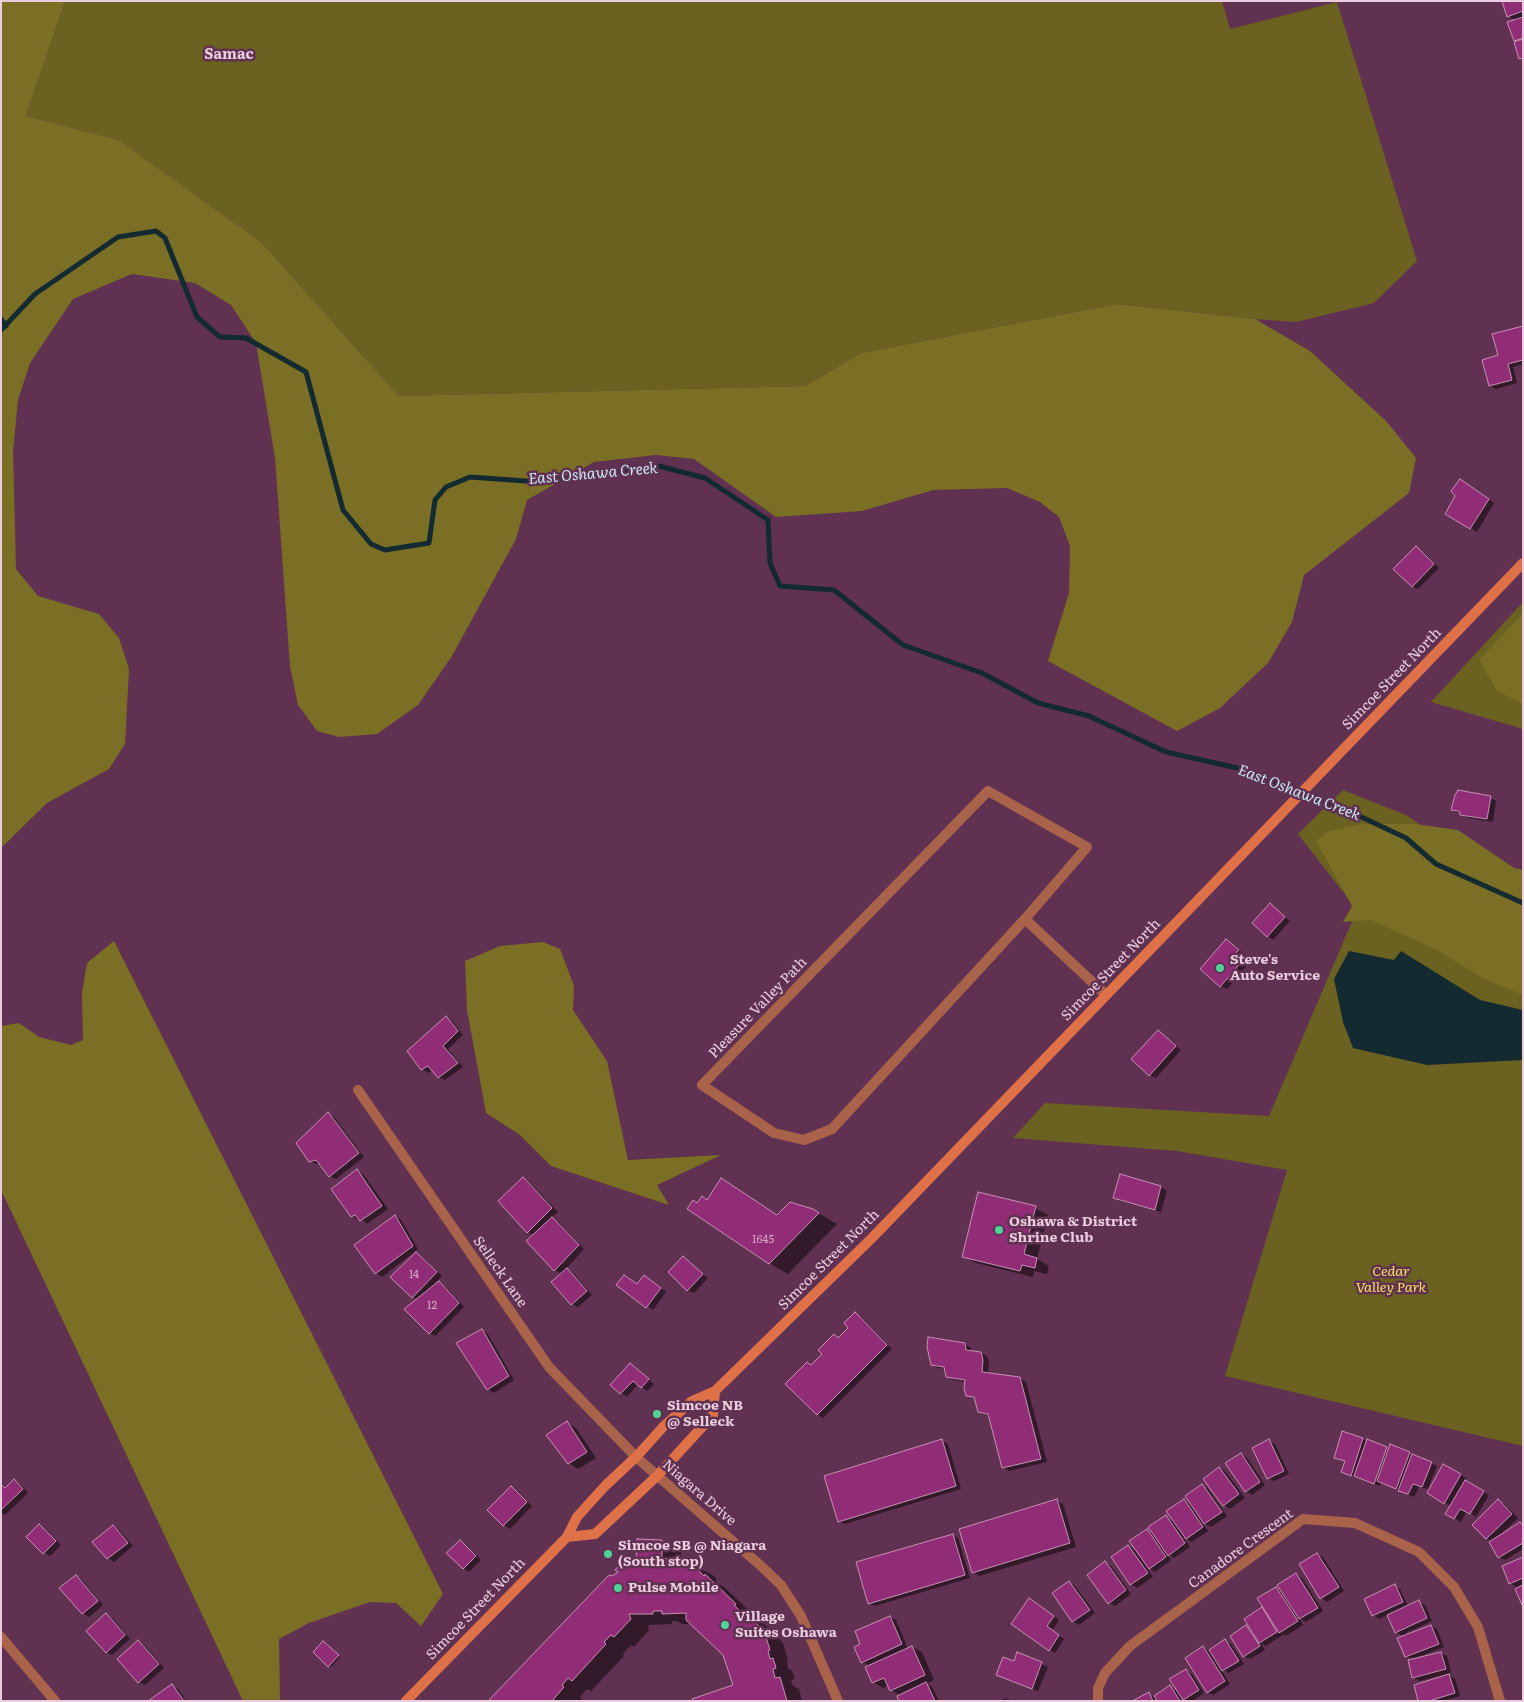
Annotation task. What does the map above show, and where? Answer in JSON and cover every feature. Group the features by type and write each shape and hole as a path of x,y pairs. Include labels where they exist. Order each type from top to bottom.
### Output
{"main road":[{"name":"Simcoe Street North","path":"406,1701 567,1537 577,1516 605,1486 692,1401 715,1391 872,1238 1523,564"},
{"path":"567,1537 595,1534 658,1475 713,1415 715,1391"}],"street":[{"name":"Pleasure Valley Path","path":"988,791 1087,847 1025,919 832,1129 804,1140 774,1133 702,1084 988,791"},
{"path":"1025,919 1106,995"},
{"name":"Selleck Lane","path":"358,1090 549,1367 636,1457"},
{"name":"Niagara Drive","path":"636,1457 760,1565 780,1585 801,1616 838,1701"},
{"name":"Canadore Crescent","path":"1098,1701 1098,1688 1105,1673 1130,1646 1303,1520 1355,1523 1419,1552 1454,1587 1478,1627 1500,1701"},
{"path":"1,1637 55,1701"}],"green space":[{"path":"65,1 1222,1 1230,29 1337,2 1417,261 1374,303 1296,322 1117,304 861,353 805,386 399,396 261,242 119,140 26,116"},
{"path":"1523,602 1523,729 1431,702"},
{"name":"Cedar Valley Park","path":"1343,790 1406,815 1482,866 1523,886 1523,1446 1225,1376 1287,1170 1177,1151 1013,1138 1045,1103 1269,1116 1357,910 1298,834"}],"shaded area":[{"path":"1,1 65,1 26,116 119,140 261,242 399,396 805,386 861,353 1117,304 1255,319 1310,351 1386,421 1416,458 1409,493 1304,575 1292,622 1268,663 1220,708 1177,731 1048,661 1069,593 1070,546 1059,517 1040,502 1007,488 933,490 862,511 776,517 694,459 656,455 594,462 527,500 516,539 452,656 418,705 377,734 339,737 317,731 298,705 290,666 275,458 256,343 231,305 195,283 132,274 73,299 30,363 18,400 13,451 16,569 38,596 99,614 119,638 129,669 125,744 109,769 47,803 1,848"},
{"path":"1523,613 1523,704 1497,691 1479,660"},
{"path":"1363,824 1415,824 1458,830 1514,868 1523,870 1523,995 1482,978 1437,950 1371,920 1343,922 1352,906 1316,841 1329,831"},
{"path":"114,941 443,1594 421,1626 396,1603 370,1602 309,1623 279,1639 280,1701 243,1701 1,1190 1,1026 19,1023 39,1037 71,1045 83,1040 82,993 87,963"},
{"path":"543,942 560,949 574,986 573,1010 607,1061 628,1160 721,1155 657,1185 669,1205 551,1166 520,1135 486,1113 467,1010 465,961 500,946"}],"water":[{"path":"1349,951 1394,960 1401,951 1480,1000 1523,1010 1523,1060 1427,1065 1353,1048 1343,1022 1334,979"}],"building":[{"path":"1502,1 1523,1 1523,11 1507,17"},
{"path":"1523,17 1523,38 1514,41 1507,22"},
{"path":"1523,39 1523,58 1519,59 1514,42"},
{"path":"1523,326 1523,360 1508,364 1512,380 1489,386 1482,360 1498,355 1492,334"},
{"path":"1460,479 1489,499 1470,529 1445,514 1455,496 1451,491"},
{"path":"1416,546 1434,564 1412,587 1393,569"},
{"path":"1458,790 1491,796 1487,819 1460,815 1459,811 1451,810"},
{"path":"1270,903 1285,917 1267,937 1252,923"},
{"path":"1226,939 1239,950 1236,953 1244,959 1220,987 1200,969"},
{"path":"446,1016 458,1031 443,1046 458,1063 438,1078 428,1066 421,1070 407,1051"},
{"path":"1158,1030 1176,1046 1149,1076 1131,1059"},
{"path":"328,1112 359,1153 329,1177 316,1160 309,1162 296,1143"},
{"path":"357,1169 382,1206 360,1221 355,1215 351,1217 331,1189"},
{"path":"1120,1174 1161,1186 1155,1210 1113,1198"},
{"path":"523,1177 552,1208 527,1233 498,1201"},
{"path":"721,1178 777,1215 790,1202 813,1209 819,1213 769,1264 687,1209 693,1200 697,1203 702,1196 707,1200"},
{"name":"Oshawa & District Shrine Club","path":"978,1192 1036,1206 1024,1254 1037,1258 1035,1268 1022,1265 1020,1271 962,1257"},
{"path":"395,1215 413,1246 375,1274 354,1245"},
{"path":"552,1217 579,1245 554,1271 526,1241"},
{"path":"416,1252 437,1272 412,1298 390,1277"},
{"path":"683,1256 703,1274 687,1291 668,1272"},
{"path":"567,1268 587,1291 571,1305 551,1282"},
{"path":"624,1275 637,1284 644,1275 661,1288 646,1308 616,1285"},
{"path":"439,1281 459,1303 429,1334 404,1309"},
{"path":"855,1312 887,1345 817,1415 785,1384 807,1362 811,1365 822,1354 818,1350 834,1334 838,1338 848,1328 844,1323"},
{"path":"482,1329 509,1376 487,1390 456,1343"},
{"path":"928,1337 965,1343 966,1350 981,1352 983,1360 982,1372 1020,1377 1041,1459 1002,1468 988,1414 978,1412 974,1397 966,1396 965,1380 946,1377 944,1367 931,1365 927,1347"},
{"path":"630,1363 649,1379 641,1388 633,1381 620,1394 610,1385"},
{"path":"567,1421 587,1452 568,1464 546,1435"},
{"path":"1342,1431 1363,1438 1351,1476 1341,1472 1345,1461 1334,1458"},
{"path":"942,1439 956,1486 838,1522 824,1476"},
{"path":"1269,1439 1284,1471 1267,1479 1252,1448"},
{"path":"1367,1439 1387,1447 1374,1484 1354,1476"},
{"path":"1390,1444 1410,1452 1396,1489 1377,1481"},
{"path":"1241,1453 1260,1482 1245,1492 1225,1463"},
{"path":"1412,1454 1432,1462 1422,1487 1413,1484 1408,1494 1398,1491"},
{"path":"1443,1464 1461,1474 1444,1504 1427,1493"},
{"path":"1219,1467 1239,1494 1223,1506 1203,1479"},
{"path":"14,1479 23,1489 1,1510 1,1484 5,1488"},
{"path":"1465,1480 1484,1491 1470,1514 1460,1509 1454,1519 1445,1514"},
{"path":"1202,1484 1222,1512 1204,1524 1185,1496"},
{"path":"511,1486 527,1502 503,1526 487,1510"},
{"path":"1057,1499 1070,1543 972,1573 959,1529"},
{"path":"1184,1499 1203,1527 1186,1539 1166,1511"},
{"path":"1498,1499 1512,1514 1486,1539 1472,1525"},
{"path":"1166,1515 1185,1543 1168,1556 1148,1527"},
{"path":"1520,1522 1523,1526 1523,1543 1498,1558 1489,1542"},
{"path":"39,1524 56,1541 43,1554 26,1537"},
{"path":"113,1525 128,1543 107,1559 92,1542"},
{"path":"1147,1529 1166,1557 1149,1569 1129,1541"},
{"path":"953,1534 965,1575 868,1604 856,1562"},
{"name":"Village Suites Oshawa","path":"637,1539 662,1540 662,1558 672,1559 671,1563 695,1564 699,1568 697,1569 704,1576 705,1574 736,1604 734,1605 741,1612 743,1610 764,1631 770,1650 768,1651 770,1659 773,1658 776,1668 773,1669 775,1678 780,1677 787,1701 693,1701 692,1699 733,1685 723,1655 686,1620 686,1613 662,1614 662,1611 653,1611 653,1614 629,1614 631,1619 614,1637 611,1635 604,1642 606,1644 572,1681 568,1678 562,1685 564,1687 552,1701 488,1701 608,1576 618,1572 615,1570 621,1563 636,1563"},
{"path":"460,1540 476,1556 463,1569 446,1553"},
{"path":"1128,1545 1148,1573 1130,1585 1111,1557"},
{"path":"1317,1553 1339,1587 1320,1599 1299,1564"},
{"path":"1523,1557 1523,1578 1509,1584 1502,1566"},
{"path":"1105,1561 1126,1590 1108,1604 1087,1575"},
{"path":"1296,1573 1318,1608 1299,1619 1277,1585"},
{"path":"76,1575 98,1601 82,1614 59,1588"},
{"path":"1069,1581 1090,1610 1072,1622 1052,1593"},
{"path":"1395,1584 1403,1602 1372,1616 1364,1599"},
{"path":"1523,1585 1523,1607 1515,1589"},
{"path":"1276,1587 1298,1621 1279,1633 1257,1598"},
{"path":"1029,1598 1054,1616 1047,1626 1059,1635 1049,1651 1011,1624"},
{"path":"1419,1600 1427,1618 1395,1633 1387,1615"},
{"path":"1262,1607 1277,1632 1259,1643 1244,1619"},
{"path":"106,1613 125,1635 106,1653 86,1631"},
{"path":"890,1616 902,1644 861,1663 854,1647 860,1644 855,1631"},
{"path":"1246,1625 1260,1646 1243,1657 1230,1636"},
{"path":"1431,1625 1439,1644 1405,1657 1397,1638"},
{"path":"1225,1639 1239,1661 1222,1671 1209,1650"},
{"path":"138,1640 159,1664 138,1683 117,1659"},
{"path":"323,1641 339,1655 328,1667 313,1652"},
{"path":"912,1646 925,1675 890,1691 884,1678 872,1683 865,1667"},
{"path":"1203,1646 1225,1681 1207,1693 1185,1658"},
{"path":"1017,1652 1042,1662 1032,1689 996,1675 1003,1657 1014,1661"},
{"path":"1441,1652 1446,1669 1412,1678 1408,1660"},
{"path":"1186,1669 1199,1690 1183,1700 1169,1679"},
{"path":"1449,1674 1455,1693 1429,1701 1418,1701 1414,1685"},
{"path":"926,1682 935,1701 899,1701 897,1696"},
{"path":"172,1684 184,1701 148,1701"},
{"path":"1170,1685 1180,1701 1157,1701 1154,1696"},
{"path":"1149,1692 1153,1701 1132,1701"}],"waterway":[{"name":"East Oshawa Creek","path":"1,330 35,294 118,237 156,231 165,238 197,317 220,337 246,338 306,372 343,510 371,544 385,550 429,543 435,500 446,487 470,477 539,482 659,466 705,478 768,520 770,563 780,586 834,590 903,645 982,673 1038,703 1089,716 1166,752 1242,769 1355,814 1406,838 1436,864 1523,903"},
{"path":"1,319 6,326"}],"place":[{"name":"Steve's Auto Service","path":"1220,968"},
{"name":"Oshawa & District Shrine Club","path":"999,1230"},
{"name":"Simcoe NB @ Selleck","path":"657,1414"},
{"name":"Simcoe SB @ Niagara (South stop)","path":"608,1554"},
{"name":"Pulse Mobile","path":"618,1588"},
{"name":"Village Suites Oshawa","path":"725,1625"}],"district":[{"name":"Samac","path":"229,55"}]}
